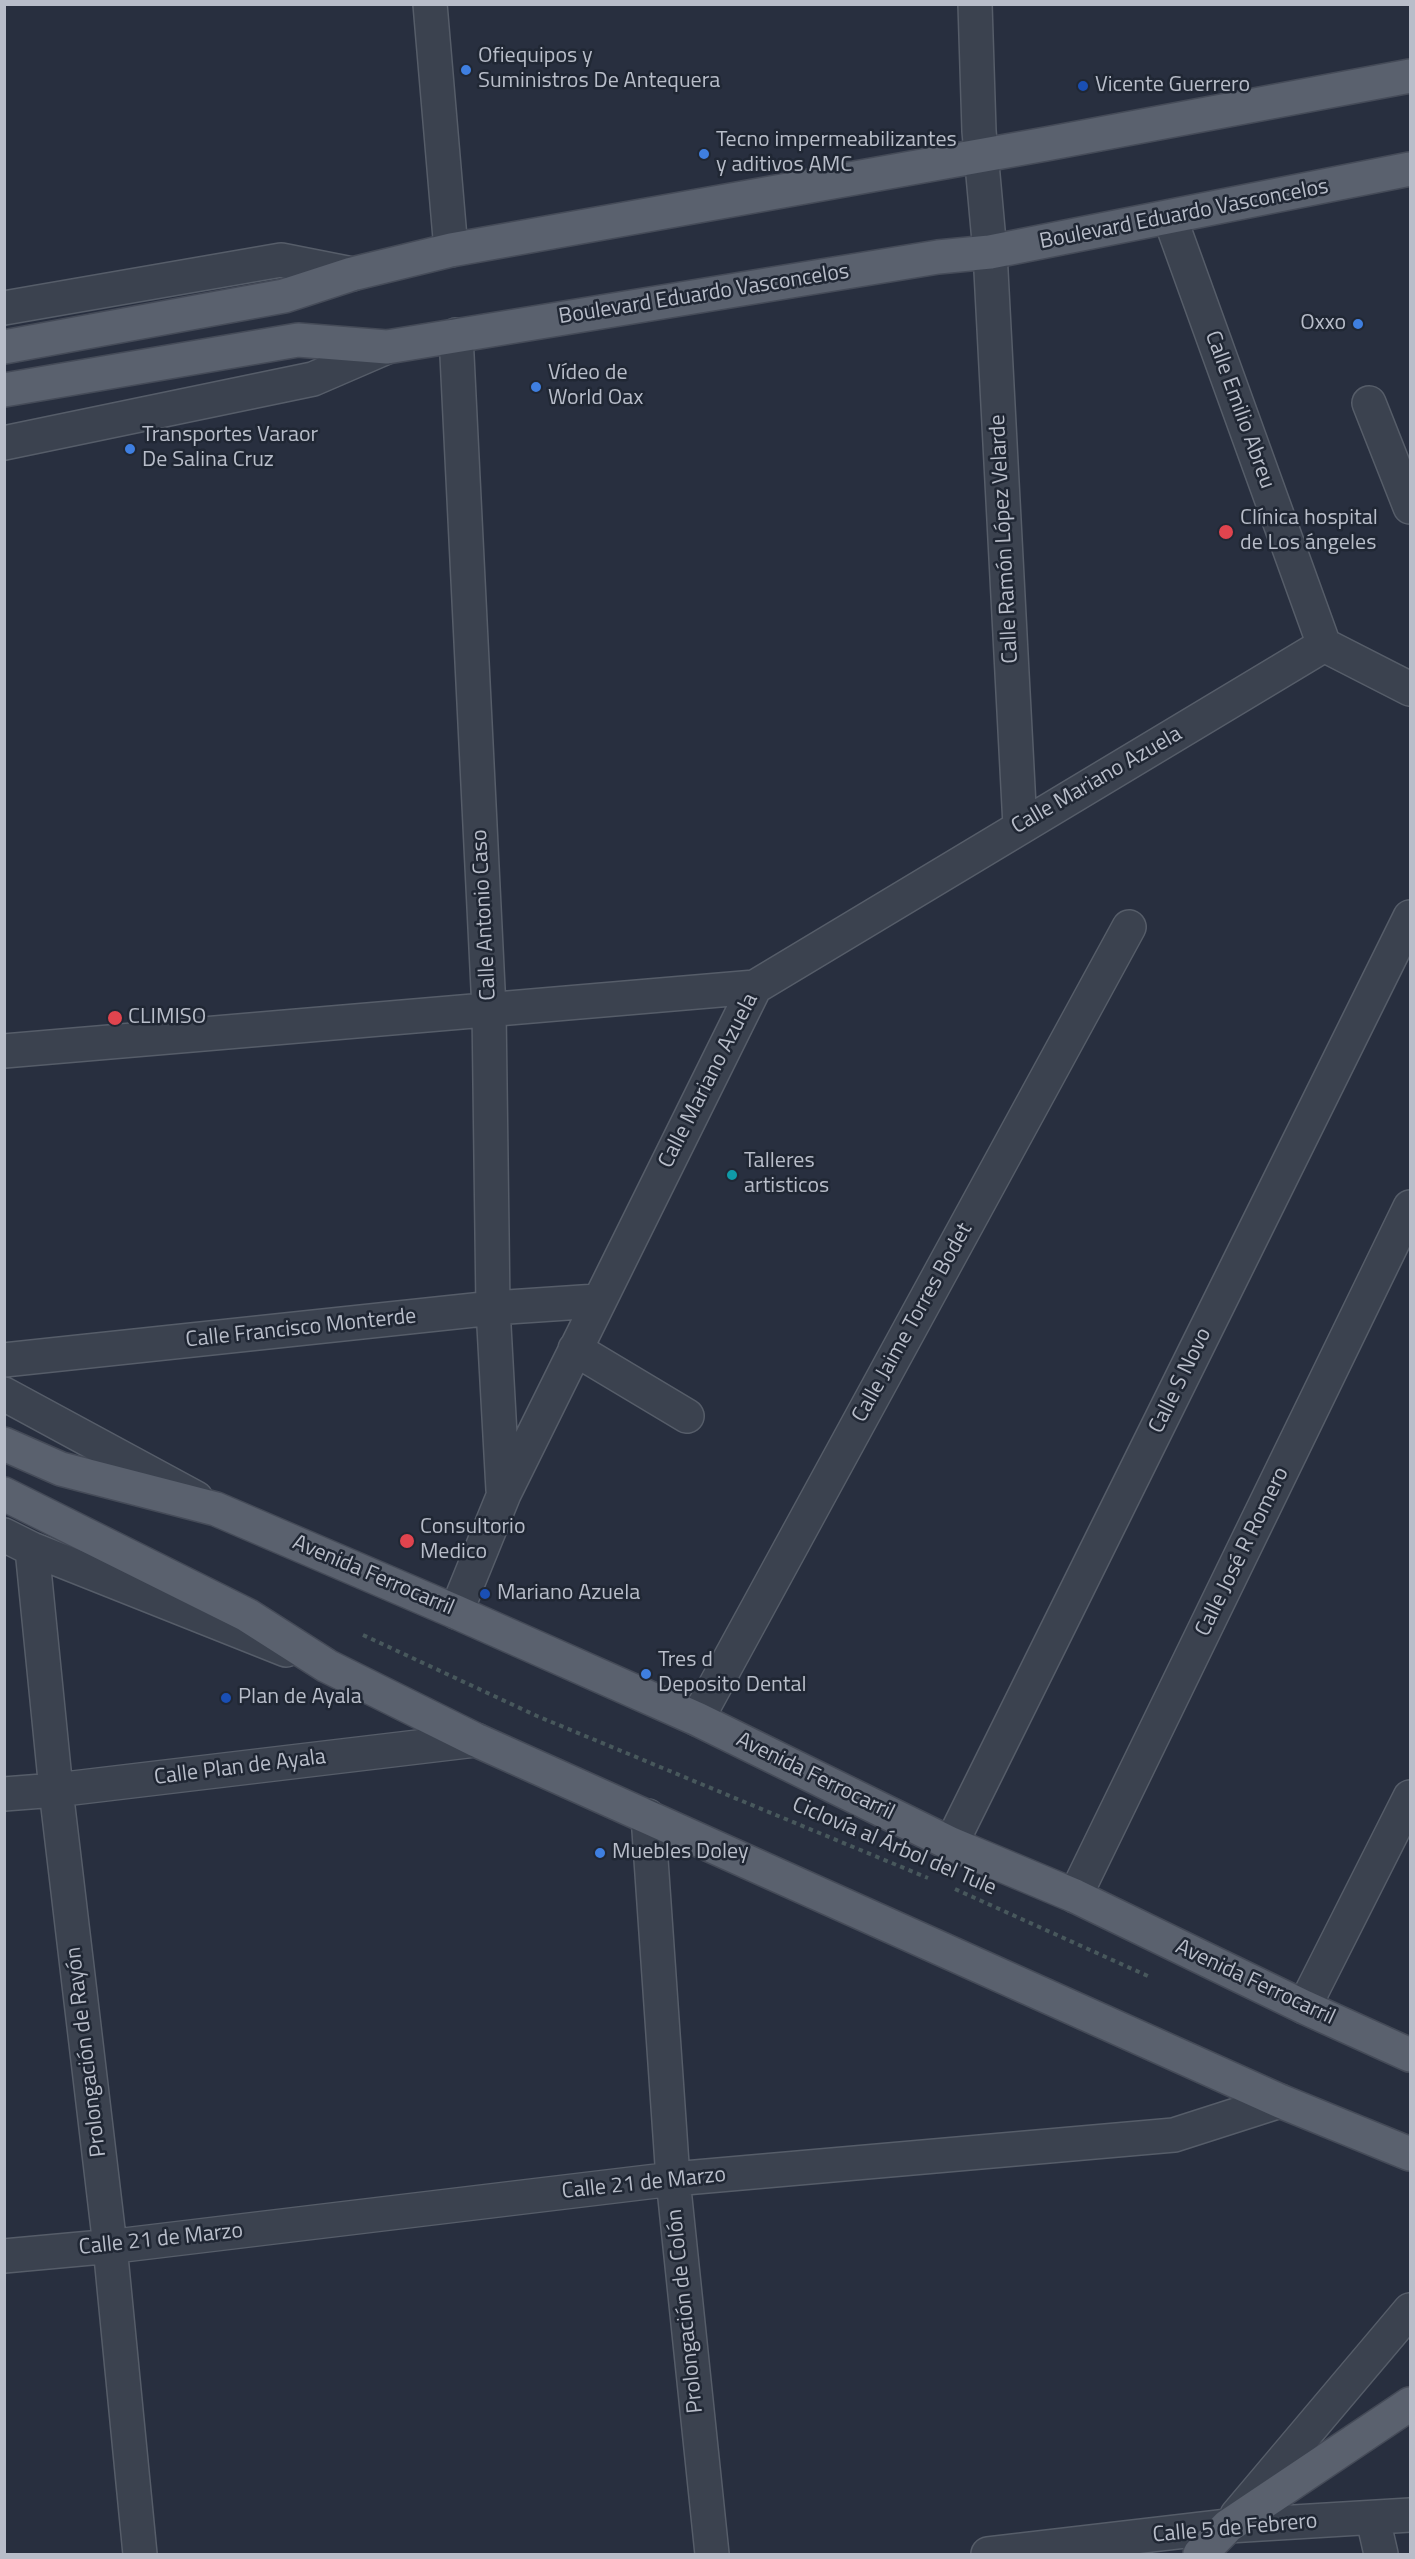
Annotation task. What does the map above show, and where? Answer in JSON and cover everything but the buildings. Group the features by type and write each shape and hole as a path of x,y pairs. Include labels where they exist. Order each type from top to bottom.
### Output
{"main road":[{"path":"4,347 284,296 352,274 450,250 1410,76"},
{"name":"Boulevard Eduardo Vasconcelos","path":"387,347 938,257 990,252 1410,170"},
{"path":"4,390 298,340 387,347"},
{"name":"Avenida Ferrocarril","path":"4,1444 61,1468 216,1509 456,1612 697,1719 951,1844 1075,1896 1304,2007 1410,2055"},
{"path":"4,1494 247,1615 327,1666 476,1740 1280,2102 1410,2154"},
{"path":"1200,2554 1228,2526 1410,2404"}],"street":[{"path":"430,4 450,250"},
{"name":"Calle Ramón López Velarde","path":"975,4 981,155 990,252 1020,826"},
{"name":"Calle Emilio Abreu","path":"1170,218 1324,645"},
{"path":"4,308 281,260 352,274"},
{"name":"Calle Antonio Caso","path":"456,335 489,1009 493,1308 504,1494"},
{"name":"Boulevard Eduardo Vasconcelos","path":"4,443 313,379 387,347"},
{"path":"1370,403 1410,507"},
{"path":"1324,645 1410,689"},
{"name":"Calle Mariano Azuela","path":"456,1612 504,1494 597,1301 755,987 1324,645"},
{"name":"Calle S Novo","path":"951,1844 1410,917"},
{"name":"Calle Jaime Torres Bodet","path":"697,1719 1129,927"},
{"path":"4,1051 755,987"},
{"name":"Calle José R Romero","path":"1075,1896 1410,1208"},
{"name":"Calle Francisco Monterde","path":"4,1360 493,1308 597,1301"},
{"path":"575,1349 687,1416"},
{"name":"Avenida Ferrocarril","path":"4,1394 216,1509"},
{"path":"18,1542 327,1666"},
{"name":"Prolongación de Rayón","path":"18,1542 56,1790 110,2246 140,2554"},
{"name":"Calle Plan de Ayala","path":"4,1794 56,1790 476,1740"},
{"path":"1304,2007 1410,1797"},
{"name":"Prolongación de Colón","path":"648,1816 673,2179 712,2554"},
{"name":"Calle 21 de Marzo","path":"4,2256 110,2246 673,2179 1174,2135 1280,2102"},
{"path":"1228,2526 1410,2310"},
{"name":"Calle 5 de Febrero","path":"988,2554 1228,2526 1410,2515"},
{"path":"1373,2519 1381,2554"}],"path":[{"name":"Ciclovía al Árbol del Tule","path":"363,1635 537,1716 932,1879"},
{"name":"Ciclovía al Árbol del Tule","path":"954,1889 1156,1980"}],"place":[{"name":"Ofiequipos y Suministros De Antequera","path":"466,70"},
{"name":"Vicente Guerrero","path":"1083,86"},
{"name":"Tecno impermeabilizantes y aditivos AMC","path":"704,154"},
{"name":"Oxxo","path":"1358,324"},
{"name":"Vídeo de World Oax","path":"536,387"},
{"name":"Transportes Varaor De Salina Cruz","path":"130,449"},
{"name":"Clínica hospital de Los ángeles","path":"1226,532"},
{"name":"CLIMISO","path":"115,1018"},
{"name":"Talleres artisticos","path":"732,1175"},
{"name":"Consultorio Medico","path":"407,1541"},
{"name":"Mariano Azuela","path":"485,1594"},
{"name":"Tres d Deposito Dental","path":"646,1674"},
{"name":"Plan de Ayala","path":"226,1698"},
{"name":"Muebles Doley","path":"600,1853"}]}
